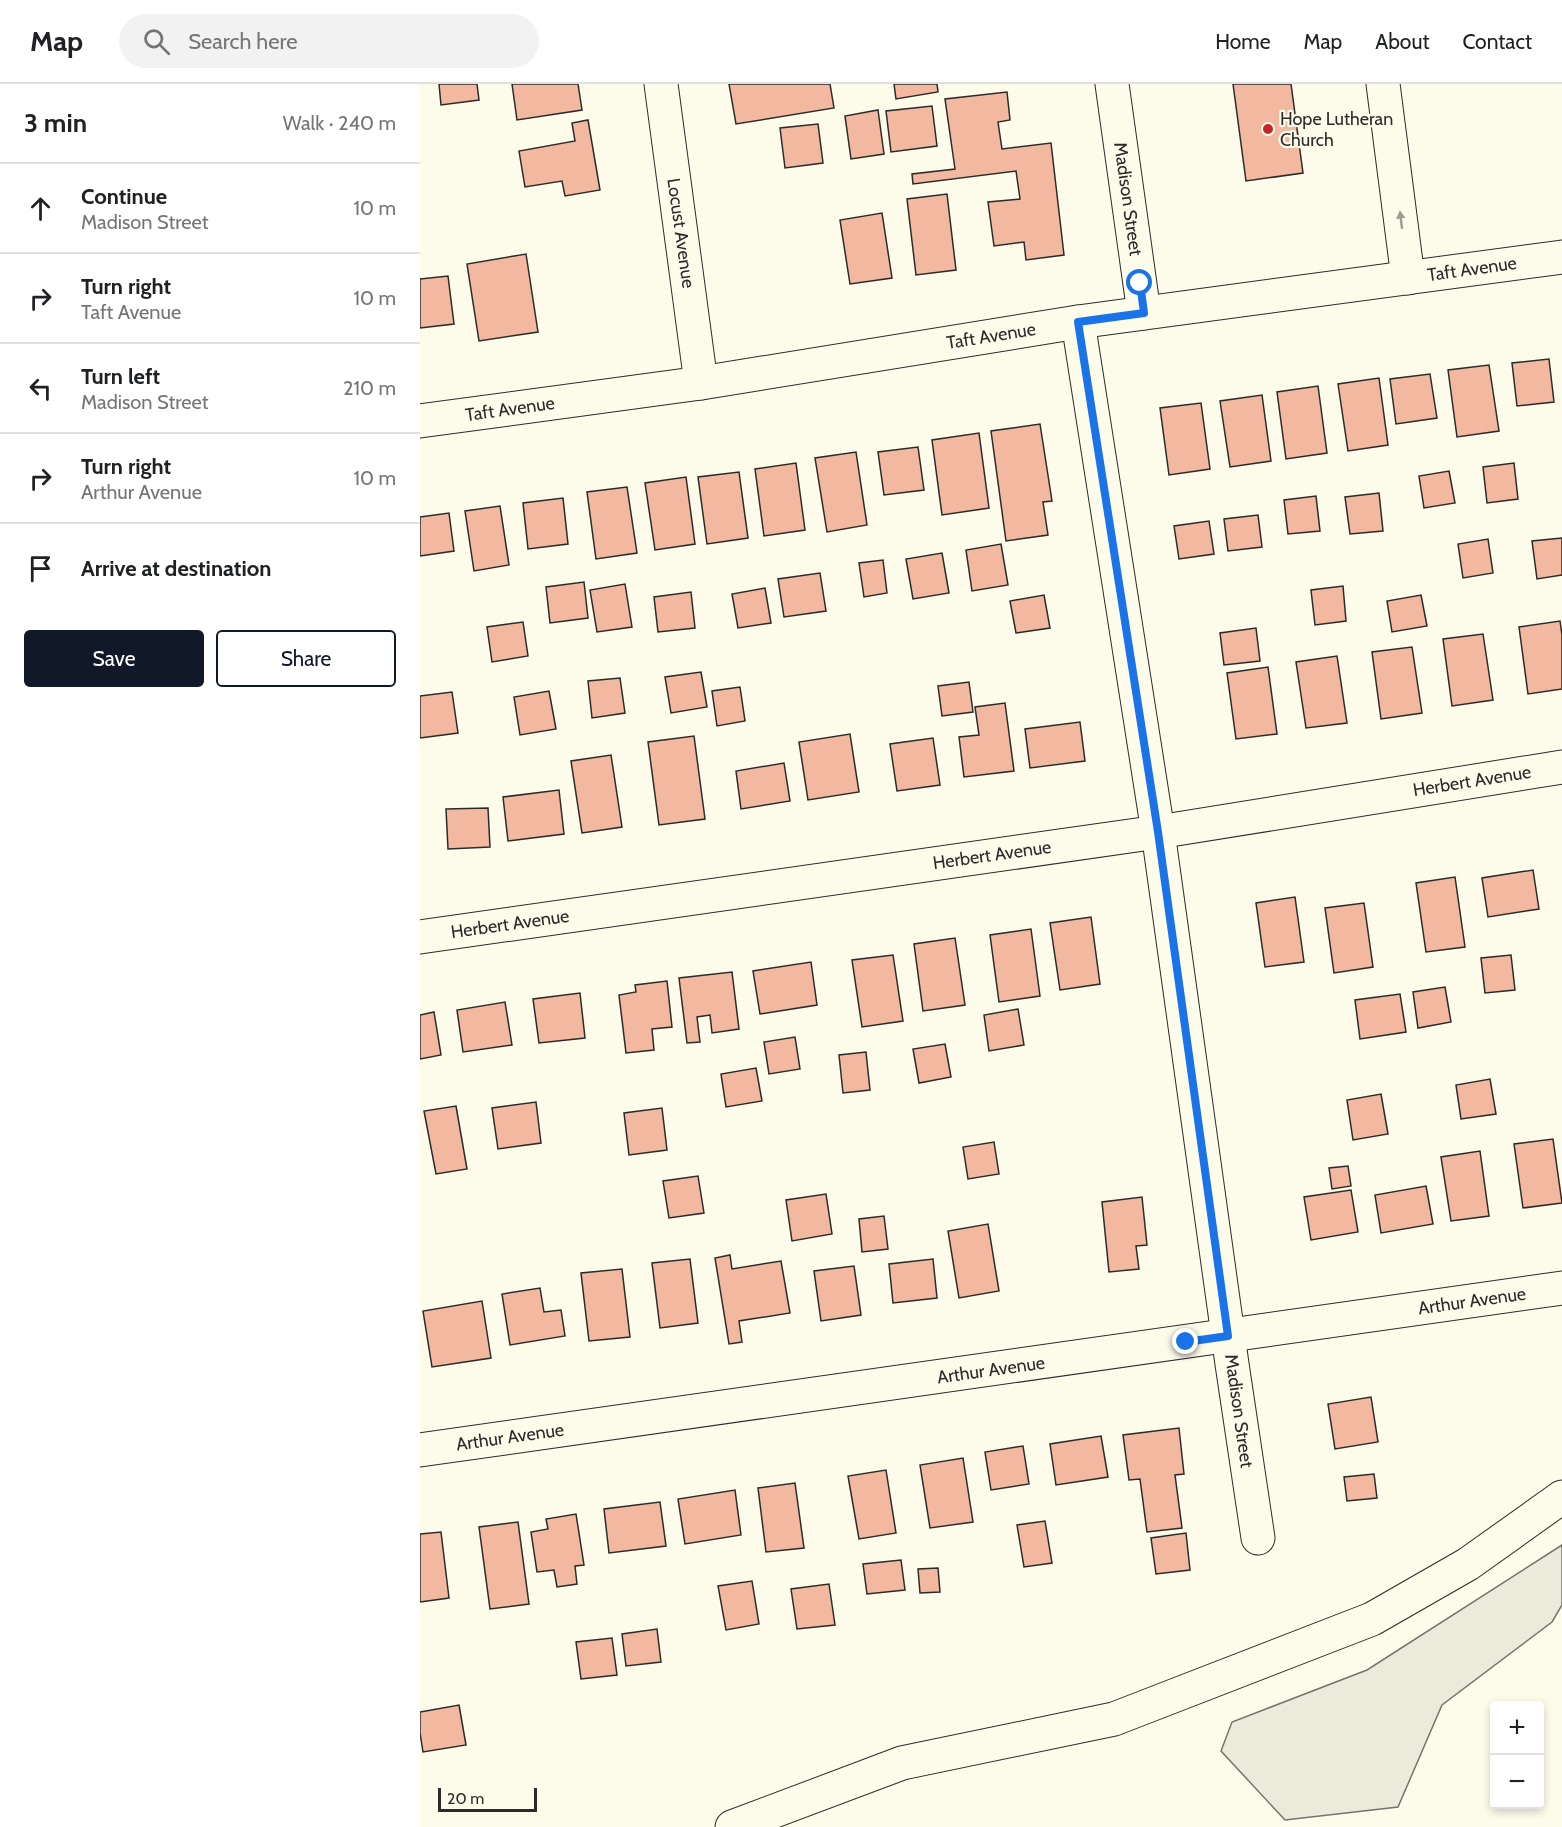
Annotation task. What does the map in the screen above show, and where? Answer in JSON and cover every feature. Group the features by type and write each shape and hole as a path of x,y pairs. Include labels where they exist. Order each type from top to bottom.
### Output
{"street":[{"name":"Locust Avenue","path":"661,84 701,382"},
{"name":"Madison Street","path":"1112,84 1144,313"},
{"path":"1383,84 1408,278"},
{"name":"Taft Avenue","path":"420,421 701,382 1078,322 1562,257"},
{"name":"Madison Street","path":"1078,322 1158,832 1258,1538"},
{"name":"Herbert Avenue","path":"420,937 1158,832 1562,767"},
{"name":"Arthur Avenue","path":"420,1450 1562,1288"},
{"path":"732,1827 902,1763 1114,1719 1372,1619 1468,1564 1562,1497"}],"shaded area":[{"path":"1562,1545 1562,1605 1552,1622 1442,1705 1398,1807 1285,1820 1221,1751 1232,1722 1367,1670"}],"building":[{"path":"439,84 477,84 479,100 441,105"},
{"path":"512,84 578,84 582,110 517,120"},
{"path":"729,84 830,84 834,108 736,124"},
{"path":"894,84 937,84 938,92 896,99"},
{"name":"Hope Lutheran Church","path":"1233,84 1291,84 1303,173 1246,181"},
{"path":"1007,92 1010,120 998,122 1002,149 1051,143 1064,255 1026,260 1024,242 994,246 988,202 1020,199 1016,171 913,184 912,174 955,169 945,99"},
{"path":"932,106 937,146 891,152 886,111"},
{"path":"878,110 884,154 851,159 845,116"},
{"path":"588,120 600,190 565,196 562,181 525,187 519,151 575,141 572,123"},
{"path":"818,124 823,163 785,168 780,128"},
{"path":"947,194 956,270 916,275 907,199"},
{"path":"882,213 892,278 850,284 840,220"},
{"path":"526,254 538,332 479,341 467,264"},
{"path":"448,276 454,324 420,328 420,279"},
{"path":"1549,359 1554,402 1517,406 1512,363"},
{"path":"1489,365 1499,431 1457,437 1448,370"},
{"path":"1430,374 1437,418 1396,424 1390,379"},
{"path":"1379,378 1388,445 1348,451 1338,384"},
{"path":"1318,386 1327,453 1286,459 1277,392"},
{"path":"1262,395 1271,461 1230,467 1220,401"},
{"path":"1201,403 1210,469 1169,475 1160,408"},
{"path":"1040,424 1052,501 1043,502 1048,535 1006,541 991,431"},
{"path":"979,433 989,508 942,515 932,440"},
{"path":"918,447 924,490 884,495 878,452"},
{"path":"856,452 867,525 827,532 815,458"},
{"path":"796,463 805,530 764,536 755,469"},
{"path":"1514,463 1518,499 1487,503 1483,467"},
{"path":"1449,471 1455,503 1424,508 1419,476"},
{"path":"739,472 748,538 707,544 698,477"},
{"path":"686,477 695,544 655,550 645,483"},
{"path":"627,487 637,553 596,559 587,492"},
{"path":"1379,493 1383,531 1350,534 1345,497"},
{"path":"1316,496 1320,531 1288,534 1284,500"},
{"path":"563,498 568,544 528,549 523,503"},
{"path":"500,506 509,565 474,571 465,511"},
{"path":"449,513 454,551 420,556 420,517"},
{"path":"1258,515 1262,547 1228,551 1224,519"},
{"path":"1209,521 1214,554 1179,559 1174,526"},
{"path":"1562,538 1562,575 1537,579 1532,541"},
{"path":"1488,539 1493,573 1463,578 1458,544"},
{"path":"1001,544 1008,585 972,591 966,550"},
{"path":"942,553 949,593 913,599 906,559"},
{"path":"883,560 887,593 864,597 859,563"},
{"path":"820,573 826,611 784,617 778,579"},
{"path":"584,582 588,618 550,623 546,587"},
{"path":"625,584 632,627 597,632 590,590"},
{"path":"1343,586 1346,621 1315,625 1311,590"},
{"path":"765,588 771,623 738,628 732,594"},
{"path":"691,592 695,628 658,632 654,597"},
{"path":"1044,595 1050,628 1016,633 1010,601"},
{"path":"1421,595 1427,626 1392,632 1387,601"},
{"path":"1560,621 1562,689 1528,694 1519,627"},
{"path":"523,622 528,656 492,662 487,627"},
{"path":"1256,628 1260,661 1224,665 1220,633"},
{"path":"1483,634 1493,700 1452,706 1443,639"},
{"path":"1412,647 1422,713 1381,719 1372,652"},
{"path":"1337,656 1347,723 1306,728 1296,662"},
{"path":"1268,667 1277,734 1236,739 1227,673"},
{"path":"701,672 707,707 671,713 665,677"},
{"path":"620,678 625,713 592,718 588,681"},
{"path":"969,682 973,712 942,716 938,686"},
{"path":"740,687 745,721 717,726 712,691"},
{"path":"549,691 556,729 520,735 514,697"},
{"path":"452,692 458,733 420,738 420,696"},
{"path":"1005,703 1014,771 964,777 959,737 979,735 975,707"},
{"path":"1080,722 1085,761 1030,768 1025,729"},
{"path":"850,734 859,792 808,800 799,742"},
{"path":"694,736 705,819 659,825 648,742"},
{"path":"933,738 940,785 897,791 890,744"},
{"path":"611,755 622,827 582,833 571,761"},
{"path":"784,763 790,801 741,809 736,771"},
{"path":"559,790 564,834 508,841 503,797"},
{"path":"488,808 490,847 448,849 446,809"},
{"path":"1533,870 1539,909 1488,917 1482,878"},
{"path":"1455,877 1465,947 1426,952 1416,883"},
{"path":"1295,897 1304,962 1265,967 1256,903"},
{"path":"1364,903 1373,967 1334,973 1325,908"},
{"path":"1091,917 1100,984 1060,990 1050,923"},
{"path":"1031,929 1040,996 999,1002 990,935"},
{"path":"955,938 965,1005 923,1011 914,944"},
{"path":"893,955 903,1021 862,1027 852,960"},
{"path":"1511,955 1515,990 1485,993 1481,958"},
{"path":"811,962 817,1005 760,1014 753,971"},
{"path":"732,972 739,1029 712,1033 710,1015 697,1017 700,1042 687,1043 679,978"},
{"path":"667,981 672,1027 652,1029 654,1050 626,1053 619,995 636,992 635,985"},
{"path":"1445,987 1451,1022 1418,1028 1413,992"},
{"path":"580,993 585,1038 539,1043 533,999"},
{"path":"1400,994 1406,1032 1360,1039 1355,1000"},
{"path":"505,1002 512,1045 463,1052 457,1010"},
{"path":"1018,1009 1024,1045 989,1051 984,1015"},
{"path":"434,1012 441,1055 420,1059 420,1015"},
{"path":"795,1037 800,1069 769,1074 764,1042"},
{"path":"945,1044 951,1077 919,1083 913,1049"},
{"path":"866,1052 870,1090 843,1093 839,1055"},
{"path":"756,1068 762,1101 726,1107 721,1074"},
{"path":"1490,1079 1496,1114 1461,1119 1456,1085"},
{"path":"1381,1094 1388,1134 1353,1140 1347,1100"},
{"path":"536,1102 541,1143 498,1149 492,1108"},
{"path":"456,1106 467,1169 436,1174 424,1111"},
{"path":"662,1108 667,1150 629,1155 624,1113"},
{"path":"1553,1139 1562,1203 1523,1208 1514,1144"},
{"path":"994,1142 999,1174 968,1179 963,1147"},
{"path":"1480,1151 1489,1216 1451,1221 1441,1157"},
{"path":"1348,1166 1351,1186 1332,1189 1329,1168"},
{"path":"698,1176 704,1213 669,1218 663,1181"},
{"path":"1426,1186 1433,1224 1381,1233 1375,1195"},
{"path":"1351,1190 1358,1232 1311,1240 1304,1197"},
{"path":"826,1194 832,1234 792,1241 786,1200"},
{"path":"1142,1197 1147,1245 1136,1246 1139,1269 1109,1272 1102,1202"},
{"path":"884,1216 888,1249 862,1252 859,1219"},
{"path":"988,1224 999,1291 959,1298 948,1231"},
{"path":"730,1255 732,1269 781,1261 790,1313 739,1321 742,1342 729,1344 715,1258"},
{"path":"690,1259 698,1323 660,1328 652,1263"},
{"path":"933,1259 937,1298 893,1303 889,1264"},
{"path":"854,1266 861,1315 821,1321 814,1271"},
{"path":"622,1269 630,1337 589,1341 581,1273"},
{"path":"540,1288 544,1312 561,1310 565,1336 510,1345 502,1294"},
{"path":"482,1301 491,1358 432,1367 423,1311"},
{"path":"1371,1397 1378,1442 1335,1449 1328,1404"},
{"path":"1179,1428 1184,1474 1175,1475 1182,1528 1147,1532 1140,1479 1129,1480 1123,1435"},
{"path":"1101,1436 1108,1477 1056,1485 1050,1444"},
{"path":"1023,1446 1029,1484 991,1490 985,1452"},
{"path":"963,1458 973,1522 930,1528 920,1465"},
{"path":"886,1470 896,1533 859,1539 848,1476"},
{"path":"1374,1474 1377,1498 1347,1501 1344,1477"},
{"path":"795,1483 804,1548 766,1552 758,1488"},
{"path":"735,1490 741,1535 685,1544 678,1499"},
{"path":"660,1502 666,1546 609,1553 604,1509"},
{"path":"576,1514 584,1565 575,1566 577,1584 557,1587 554,1570 537,1572 531,1532 548,1529 546,1519"},
{"path":"1045,1521 1052,1563 1024,1567 1017,1525"},
{"path":"518,1522 529,1604 490,1609 479,1527"},
{"path":"441,1532 449,1598 420,1602 420,1534"},
{"path":"1186,1533 1190,1570 1156,1574 1151,1538"},
{"path":"901,1560 905,1590 867,1594 863,1564"},
{"path":"938,1568 940,1592 920,1593 918,1569"},
{"path":"752,1581 759,1624 726,1630 718,1586"},
{"path":"829,1584 835,1625 797,1629 791,1589"},
{"path":"657,1629 661,1662 626,1666 622,1634"},
{"path":"612,1638 617,1675 581,1679 576,1642"},
{"path":"459,1705 466,1745 423,1752 420,1712"}],"place":[{"name":"Hope Lutheran Church","path":"1268,129"}],"route":[{"path":"1140,283 1144,313 1078,322 1158,832 1228,1336 1186,1342"}]}
